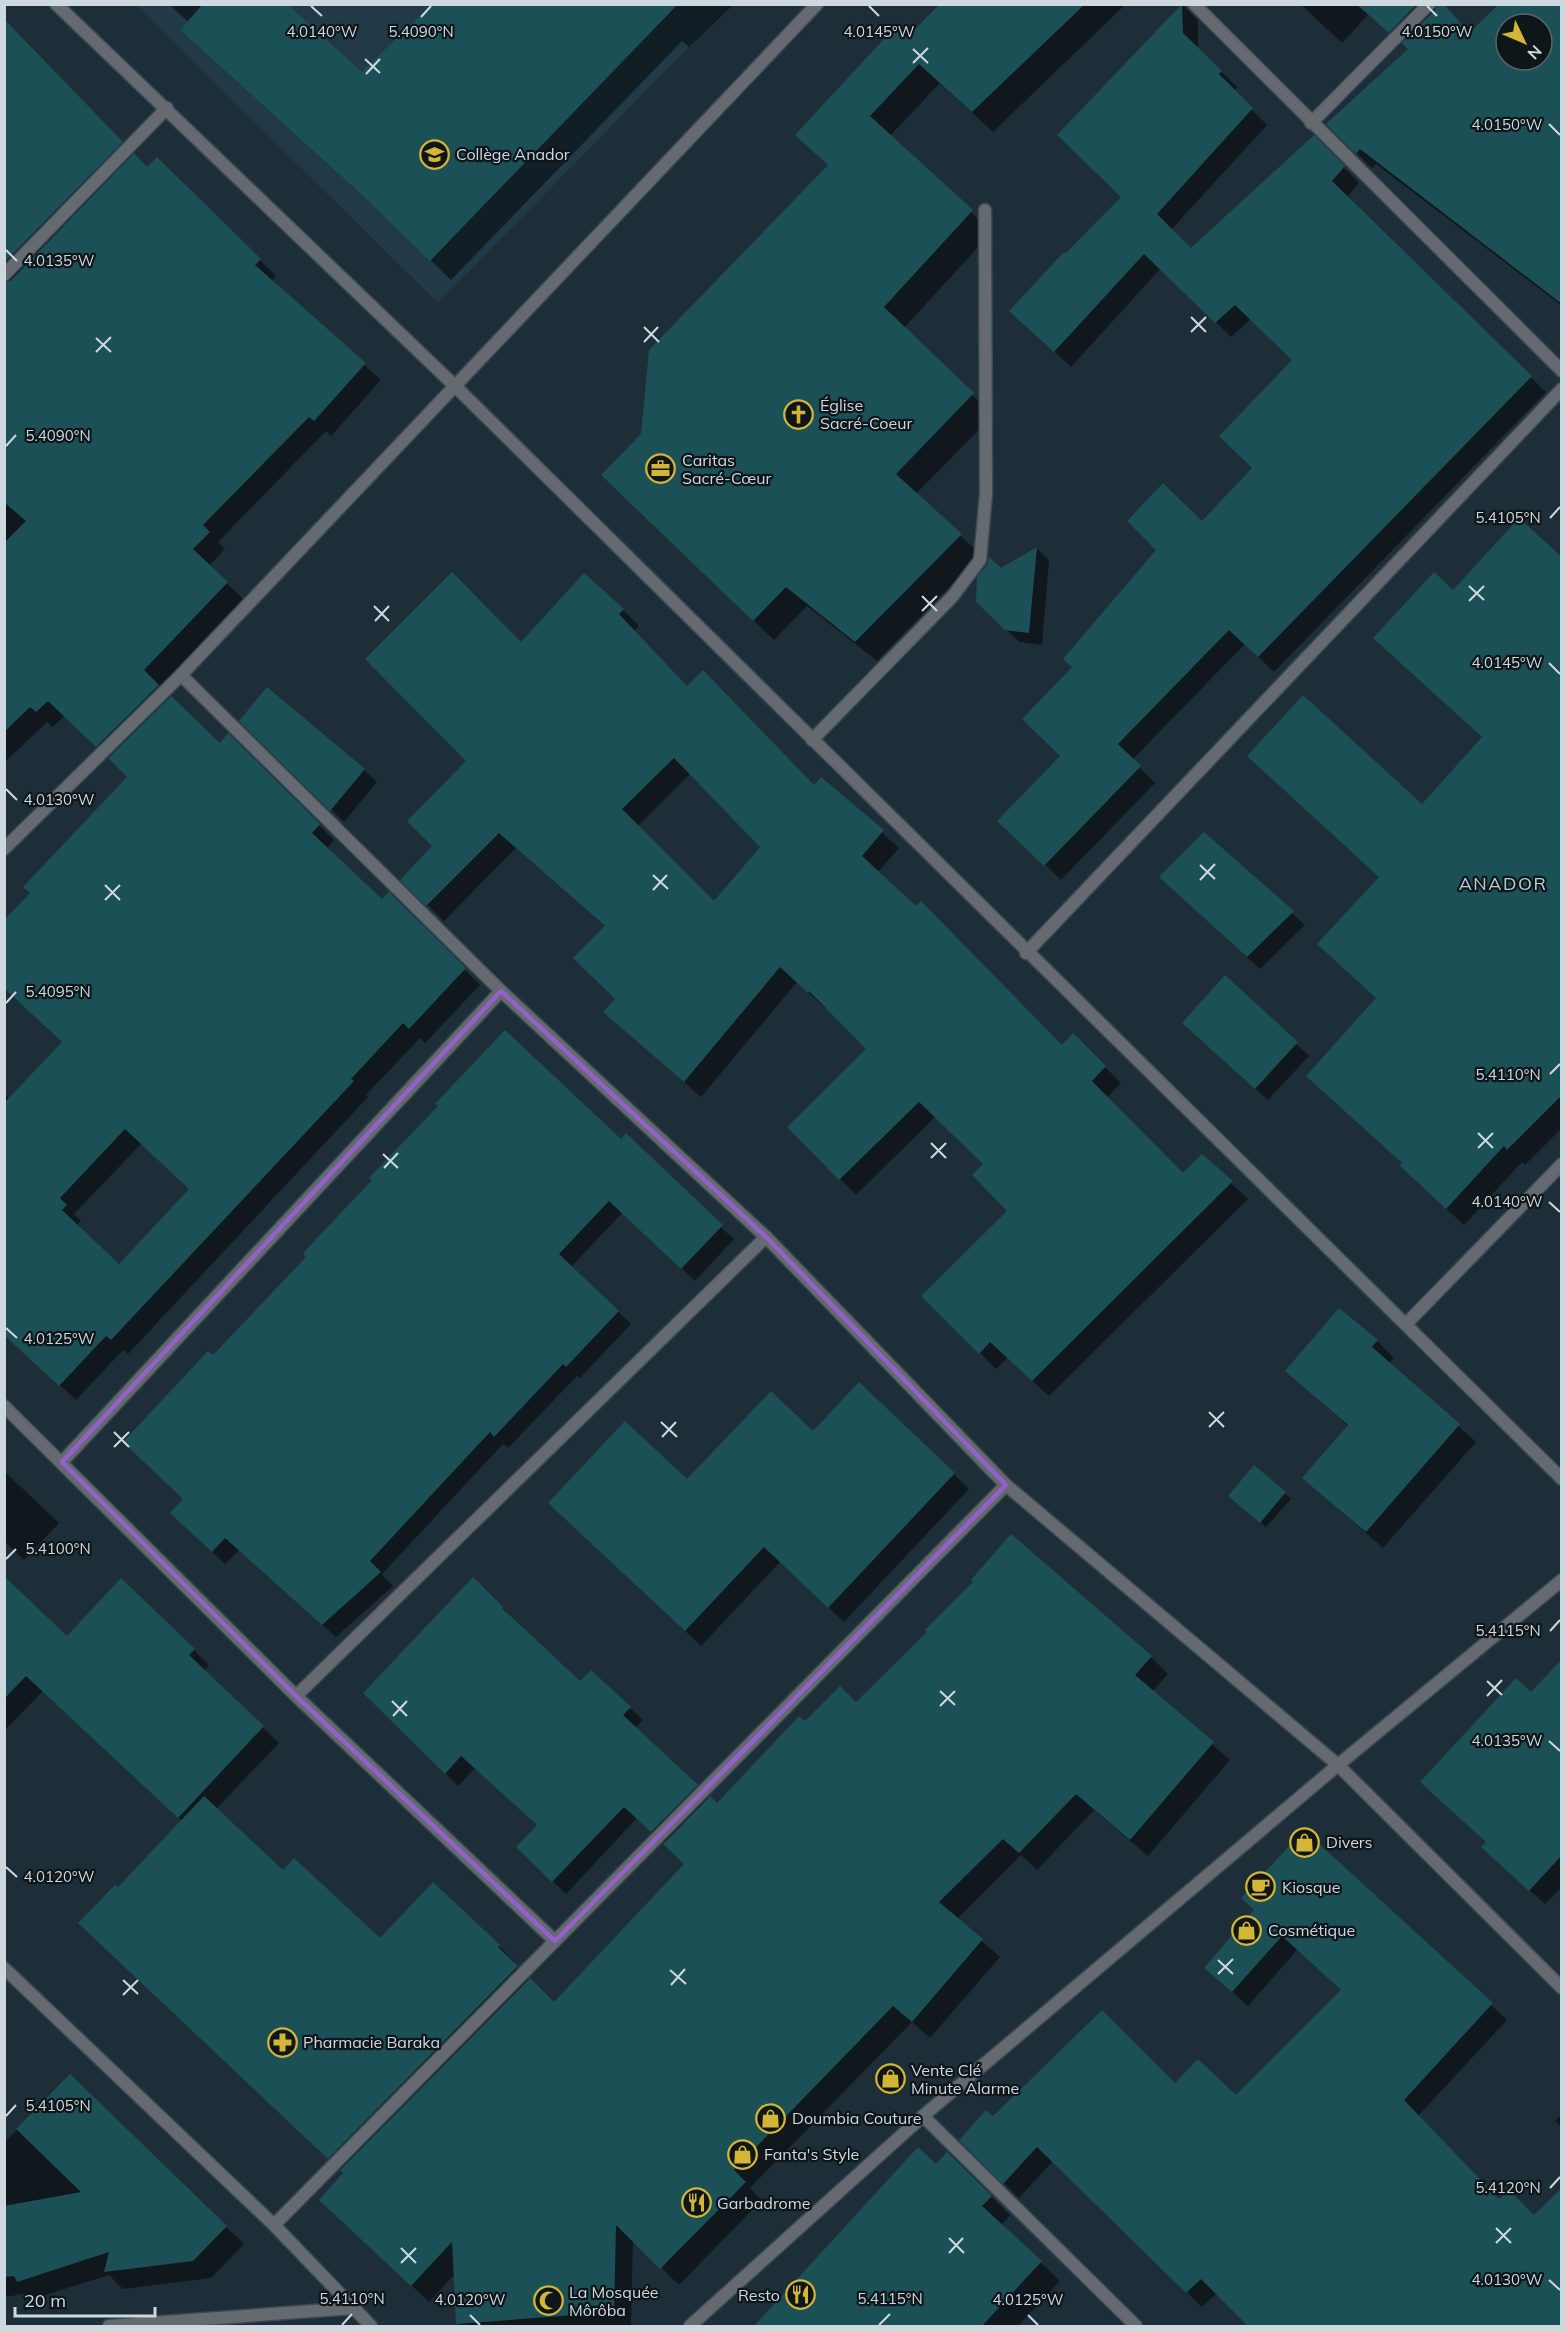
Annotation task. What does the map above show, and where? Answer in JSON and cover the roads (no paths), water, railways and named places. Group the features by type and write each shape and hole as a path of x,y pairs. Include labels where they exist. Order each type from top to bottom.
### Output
{"street":[{"path":"56,4 456,387 1562,1479"},
{"path":"4,849 181,675 817,4"},
{"path":"1194,4 1562,371"},
{"path":"1311,123 1429,4"},
{"path":"4,275 167,108"},
{"path":"812,740 952,597 980,560 986,494 985,210"},
{"path":"1026,952 1562,389"},
{"path":"181,675 501,991 766,1237 1006,1485 1338,1765 1562,1988"},
{"path":"62,1462 501,991"},
{"path":"1406,1324 1562,1164"},
{"path":"296,1696 766,1237"},
{"path":"4,1406 296,1696 555,1941"},
{"path":"274,2225 1006,1485"},
{"path":"690,2326 923,2116 1338,1765 1562,1580"},
{"path":"4,1968 274,2225 372,2326"},
{"path":"923,2116 1136,2326"},
{"path":"109,2326 354,2308"}],"place":[{"name":"Collège Anador","path":"435,154"},
{"name":"Église Sacré-Coeur","path":"799,414"},
{"name":"Caritas Sacré-Cœur","path":"661,469"},
{"name":"Divers","path":"1305,1842"},
{"name":"Kiosque","path":"1261,1887"},
{"name":"Cosmétique","path":"1247,1930"},
{"name":"Pharmacie Baraka","path":"282,2042"},
{"name":"Vente Clé Minute Alarme","path":"890,2079"},
{"name":"Doumbia Couture","path":"771,2118"},
{"name":"Fanta's Style","path":"743,2154"},
{"name":"Garbadrome","path":"696,2203"},
{"name":"Resto","path":"801,2295"},
{"name":"La Mosquée Môrôba","path":"548,2301"}],"district":[{"name":"ANADOR","path":"1503,883"}]}
